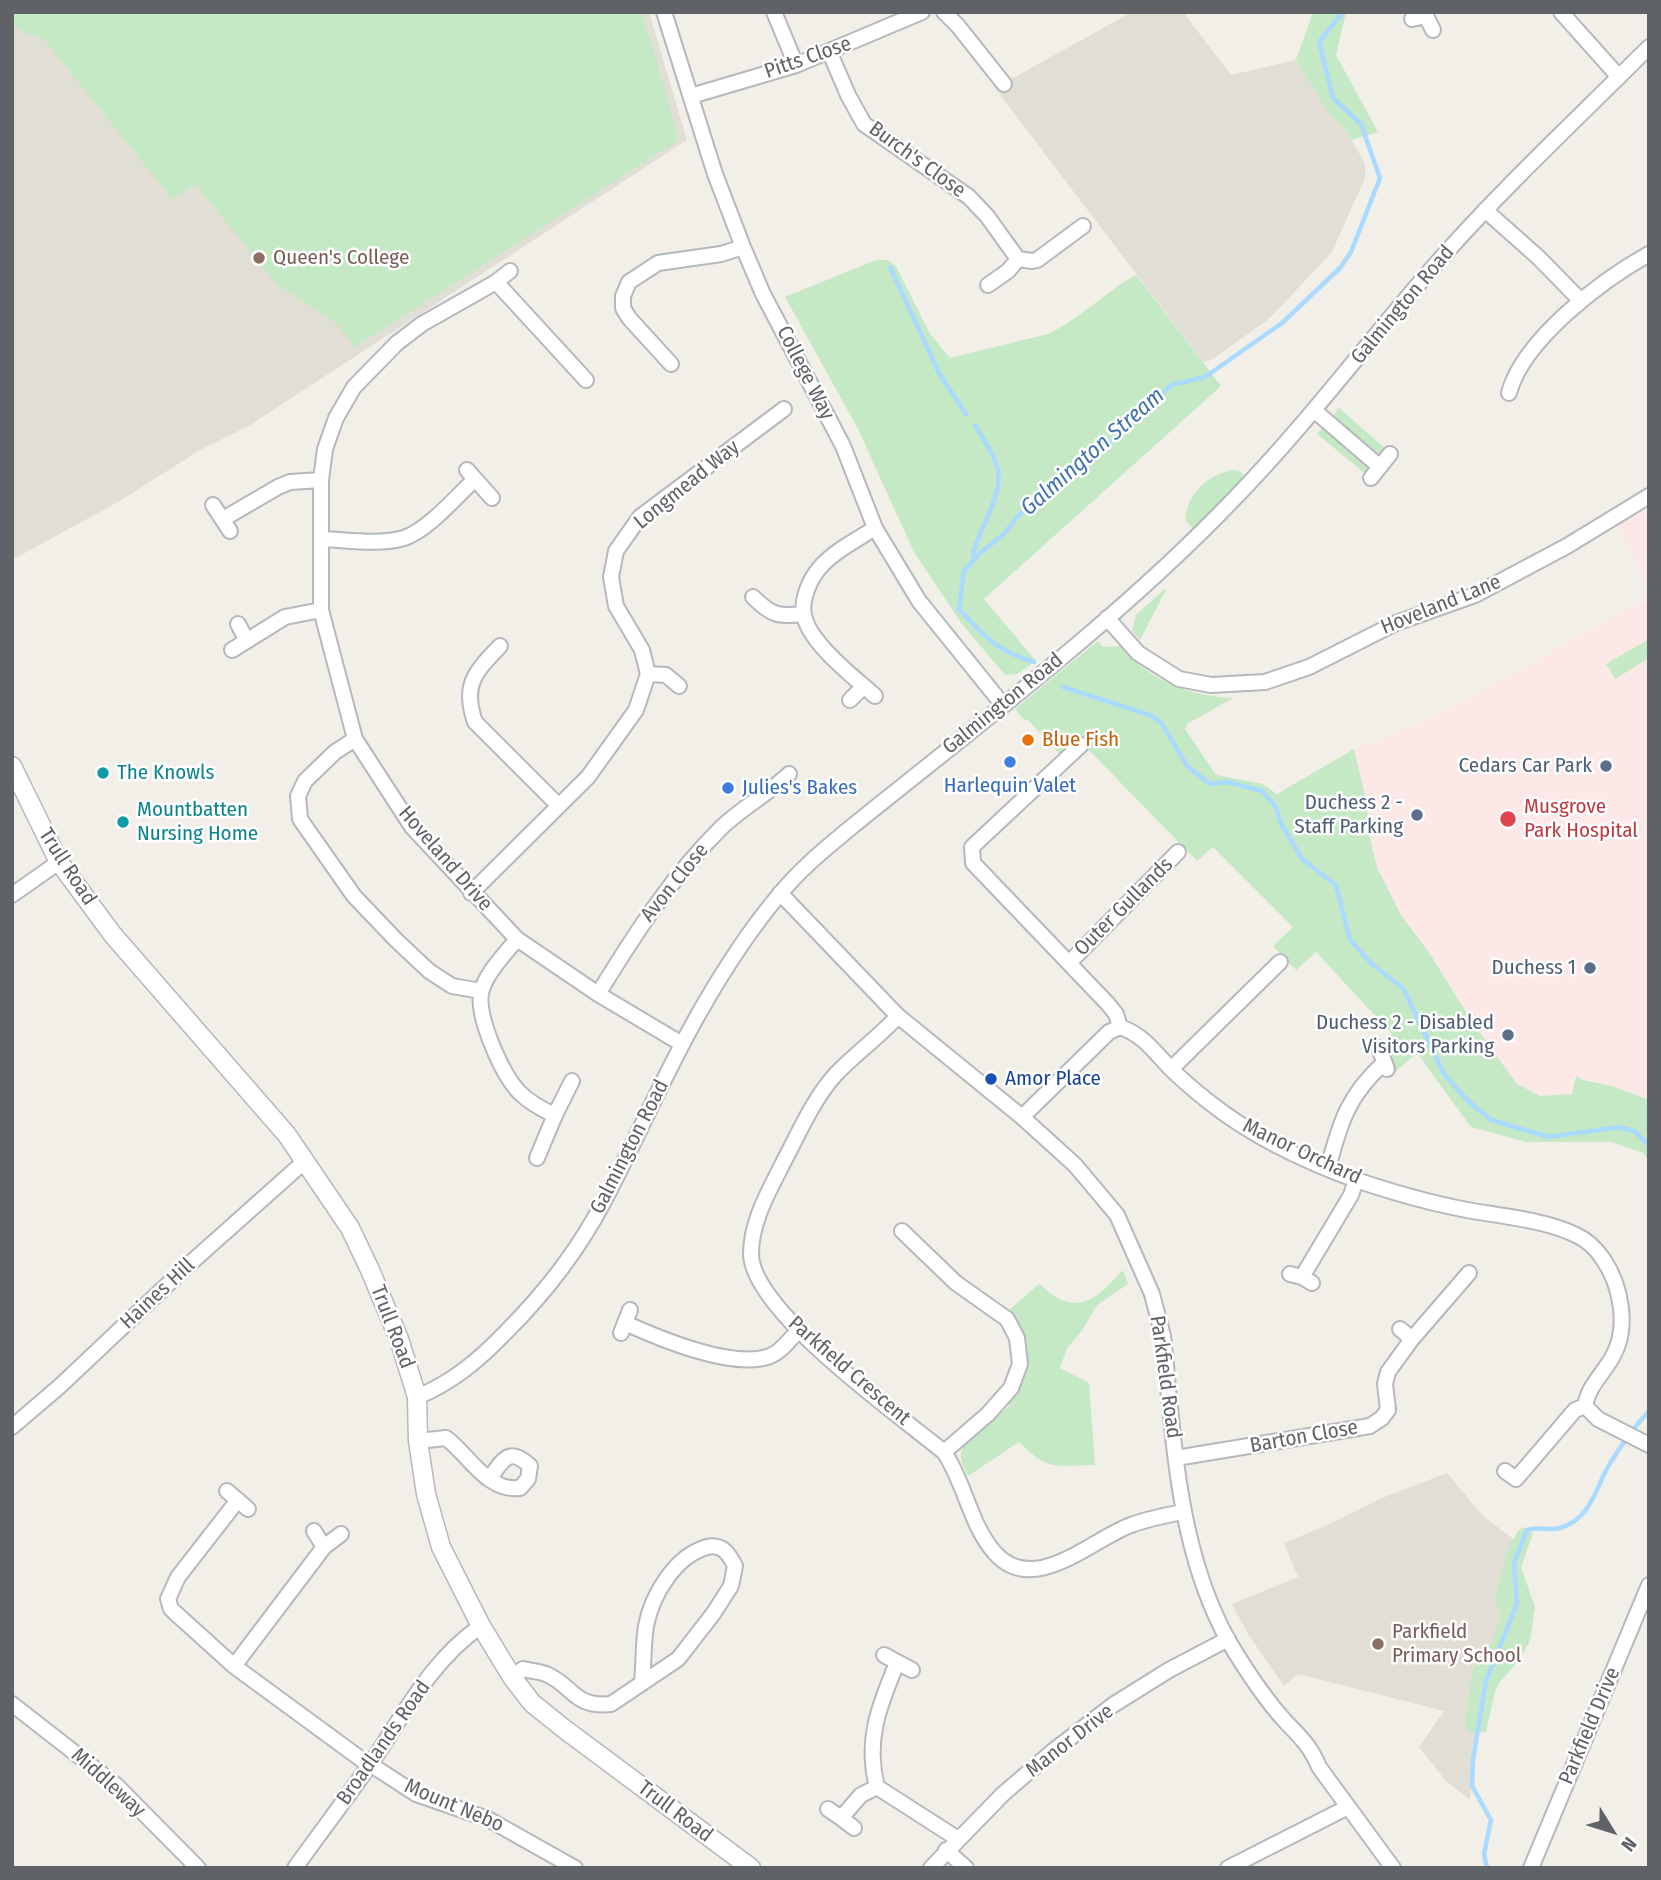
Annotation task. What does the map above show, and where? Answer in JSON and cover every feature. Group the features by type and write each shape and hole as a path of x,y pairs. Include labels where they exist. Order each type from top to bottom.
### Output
{"street":[{"name":"College Way","path":"664,12 715,173 743,247 764,294 843,446 875,528 919,601 1003,705"},
{"path":"775,12 796,65"},
{"name":"Pitts Close","path":"691,96 830,53 922,12"},
{"path":"944,12 1004,84"},
{"path":"1561,12 1619,77"},
{"path":"1422,16 1433,30"},
{"name":"Galmington Road","path":"417,1397 442,1387 484,1354 559,1272 603,1204 681,1044 738,948 780,893 849,829 1107,618 1232,501 1315,411 1442,257 1485,210 1649,47"},
{"name":"Burch's Close","path":"830,53 864,124 969,197 987,216 1018,259"},
{"path":"1485,210 1539,258 1581,301"},
{"path":"988,285 1008,271 1018,259 1037,260 1083,226"},
{"path":"671,364 623,308 623,279 658,263 721,254 743,247"},
{"path":"1509,393 1514,375 1545,335 1607,280 1649,254"},
{"name":"Hoveland Drive","path":"510,271 496,282 422,324 374,364 354,387 336,418 325,449 321,480 321,610 355,739 412,827 517,939 598,994 681,1044"},
{"path":"496,282 586,380"},
{"path":"562,377 573,366"},
{"path":"759,407 769,421"},
{"name":"Longmead Way","path":"648,674 642,650 616,606 611,577 616,551 640,517 784,409"},
{"path":"1315,411 1376,472 1390,454"},
{"path":"323,539 406,538 423,527 471,475 492,498"},
{"path":"213,505 227,525 278,487 290,482 321,480"},
{"name":"Hoveland Lane","path":"1107,618 1138,653 1179,679 1211,685 1265,682 1308,667 1396,623 1475,595 1567,546 1649,496"},
{"path":"850,700 869,691 811,632 803,614 815,572 848,545 875,528"},
{"path":"753,597 767,611 780,615 803,614"},
{"path":"232,650 285,617 321,610"},
{"path":"238,624 247,640"},
{"path":"500,646 484,653 470,686 469,705 475,722 559,806"},
{"path":"471,893 588,776 636,710 648,674 666,675 680,686"},
{"path":"355,739 335,752 305,781 298,796 300,819 354,896 396,940 429,971 452,986 481,991"},
{"name":"Manor Orchard","path":"1082,746 972,847 971,856 973,863 1070,962 1116,1014 1120,1027 1142,1038 1171,1069 1209,1102 1268,1142 1356,1180 1415,1199 1577,1235 1588,1242 1604,1260 1612,1275 1620,1304 1621,1319 1614,1356 1590,1390 1585,1406 1575,1410 1516,1479 1505,1471"},
{"name":"Trull Road","path":"12,766 59,862 113,935 287,1135 350,1228 399,1339 417,1397 418,1441 426,1494 441,1547 481,1626 512,1677 532,1703 563,1728 751,1868"},
{"name":"Avon Close","path":"598,994 665,890 699,850 738,812 772,791 789,774"},
{"path":"760,780 772,791"},
{"name":"Outer Gullands","path":"1070,962 1178,852"},
{"path":"12,895 59,862"},
{"name":"Parkfield Road","path":"780,893 898,1016 1022,1117 1075,1165 1117,1215 1157,1312 1163,1336 1184,1512 1199,1569 1228,1639 1285,1721 1313,1752 1319,1767 1393,1868"},
{"path":"517,939 492,971 481,991 481,1016 489,1040 517,1090 536,1107 555,1115"},
{"path":"1171,1069 1280,962"},
{"name":"Parkfield Crescent","path":"898,1016 836,1075 823,1091 782,1166 756,1220 751,1258 759,1283 798,1331 944,1452 953,1464 981,1532 996,1554 1015,1566 1034,1570 1055,1565 1130,1525 1184,1512"},
{"path":"1022,1117 1109,1032 1120,1027"},
{"path":"1328,1168 1336,1137 1353,1096 1386,1066 1379,1048"},
{"path":"534,1162 575,1078"},
{"name":"Haines Hill","path":"12,1427 305,1161"},
{"path":"1301,1278 1351,1195 1356,1180"},
{"path":"902,1231 956,1283 1007,1319 1017,1338 1020,1364 1012,1388 988,1414 944,1452"},
{"name":"Barton Close","path":"1176,1458 1370,1426 1388,1410 1385,1384 1388,1372 1412,1339 1469,1273"},
{"path":"625,1322 682,1347 755,1359 772,1356 798,1331"},
{"path":"1400,1329 1412,1339"},
{"path":"1585,1406 1598,1419 1636,1438"},
{"path":"418,1441 446,1438 468,1462 489,1478"},
{"name":"Mount Nebo","path":"238,1500 178,1577 168,1599 171,1609 234,1666 416,1794 488,1819 575,1868"},
{"path":"314,1531 324,1547"},
{"path":"234,1666 324,1547 341,1534"},
{"path":"512,1677 523,1670 547,1674 587,1703 611,1704 678,1659 713,1614 732,1586 736,1566 723,1549 716,1546 694,1552 685,1557 669,1577 652,1607 646,1626 642,1681"},
{"name":"Parkfield Drive","path":"1531,1868 1649,1585"},
{"name":"Broadlands Road","path":"295,1868 370,1764 405,1707 451,1651 481,1626"},
{"name":"Manor Drive","path":"931,1868 1003,1794 1053,1751 1113,1705 1169,1670 1228,1639"},
{"path":"884,1655 912,1670"},
{"path":"897,1663 876,1719 871,1746 877,1787 958,1839"},
{"name":"Middleway","path":"15,1712 116,1785 198,1868"},
{"path":"841,1818 860,1795 877,1787"},
{"path":"1228,1868 1348,1807"},
{"path":"828,1809 854,1828"},
{"path":"946,1850 966,1868"}],"shaded area":[{"name":"Queen's College","path":"12,12 649,12 687,140 247,427 200,450 118,502 12,560"},
{"path":"1132,12 1183,12 1231,75 1296,60 1329,114 1343,126 1365,163 1365,178 1332,252 1270,318 1213,359 1203,362 995,88"},
{"name":"Musgrove Park Hospital","path":"1649,507 1649,1100 1629,1091 1576,1076 1572,1094 1540,1096 1516,1083 1401,915 1377,867 1370,839 1366,800 1354,750 1435,717 1641,602 1645,591 1642,571 1616,526"},
{"name":"Parkfield Primary School","path":"1447,1473 1483,1516 1520,1544 1477,1729 1470,1800 1446,1781 1419,1747 1444,1711 1298,1674 1284,1686 1248,1634 1232,1604 1298,1577 1284,1543 1382,1498"}],"green space":[{"path":"12,12 642,12 679,140 355,347 336,323 278,285 195,184 173,200 43,38 18,28"},
{"path":"1313,12 1346,12 1336,55 1378,132 1351,140 1343,126 1329,114 1296,60"},
{"path":"876,260 888,260 896,266 930,334 950,358 1048,334 1136,275 1221,386 984,599 1036,661 1017,674 1005,675 962,624 914,552 857,427 785,297"},
{"path":"1339,408 1388,451 1384,454 1372,452 1331,418"},
{"path":"1324,426 1367,462 1367,475 1317,434"},
{"path":"1232,470 1240,471 1243,475 1242,482 1193,529 1185,519 1195,493 1215,476"},
{"path":"1166,588 1140,640 1132,631 1136,615"},
{"path":"1649,639 1649,658 1615,679 1606,664"},
{"path":"1098,641 1103,647 1121,646 1144,669 1185,690 1233,698 1187,724 1185,729 1216,775 1263,784 1277,794 1354,749 1377,867 1401,915 1430,954 1473,1023 1516,1083 1540,1096 1572,1094 1576,1076 1649,1100 1649,1162 1643,1153 1612,1142 1526,1142 1471,1127 1417,1053 1395,1072 1382,1044 1392,1034 1316,952 1296,970 1273,946 1293,927 1213,847 1197,861 1080,741 1063,758 1015,709"},
{"path":"1123,1270 1128,1284 1097,1305 1081,1332 1067,1348 1060,1368 1089,1383 1095,1465 1053,1465 1037,1458 1019,1442 968,1476 961,1460 965,1444 1010,1405 1007,1404 1022,1379 1025,1368 1025,1347 1008,1311 1039,1284 1057,1298 1068,1302 1086,1301 1102,1292"},
{"path":"1523,1527 1533,1533 1521,1567 1535,1607 1530,1641 1518,1661 1499,1683 1486,1732 1469,1732 1465,1724 1473,1668 1493,1641 1501,1615 1495,1599 1506,1554"}],"waterway":[{"name":"Galmington Stream","path":"1034,662 1000,648 959,609 964,571 979,554 1004,534 1016,518 1051,484 1123,433 1171,385 1205,377 1282,323 1340,268 1351,252 1380,178 1361,124 1333,98 1319,42 1343,12"},
{"path":"890,267 939,373 966,414"},
{"path":"975,426 994,458 999,480 994,501 976,544 973,554 975,558"},
{"path":"1063,687 1152,716 1162,724 1187,766 1210,784 1227,782 1262,791 1276,807 1280,822 1302,859 1336,885 1350,940 1372,964 1403,988 1444,1074 1467,1100 1491,1120 1549,1137 1619,1127 1634,1131 1649,1145"},
{"path":"1487,1868 1484,1854 1491,1820 1472,1786 1473,1760 1486,1681 1517,1604 1514,1563 1527,1530 1560,1528 1579,1518 1591,1502 1613,1458 1649,1411"}],"place":[{"name":"Queen's College","path":"259,258"},
{"name":"Blue Fish","path":"1028,740"},
{"name":"Harlequin Valet","path":"1010,762"},
{"name":"Cedars Car Park","path":"1606,766"},
{"name":"The Knowls","path":"103,773"},
{"name":"Julies's Bakes","path":"728,788"},
{"name":"Duchess 2 - Staff Parking","path":"1417,815"},
{"name":"Musgrove Park Hospital","path":"1508,819"},
{"name":"Mountbatten Nursing Home","path":"123,822"},
{"name":"Duchess 1","path":"1590,968"},
{"name":"Duchess 2 - Disabled Visitors Parking","path":"1508,1035"},
{"name":"Amor Place","path":"991,1079"},
{"name":"Parkfield Primary School","path":"1378,1644"}]}
